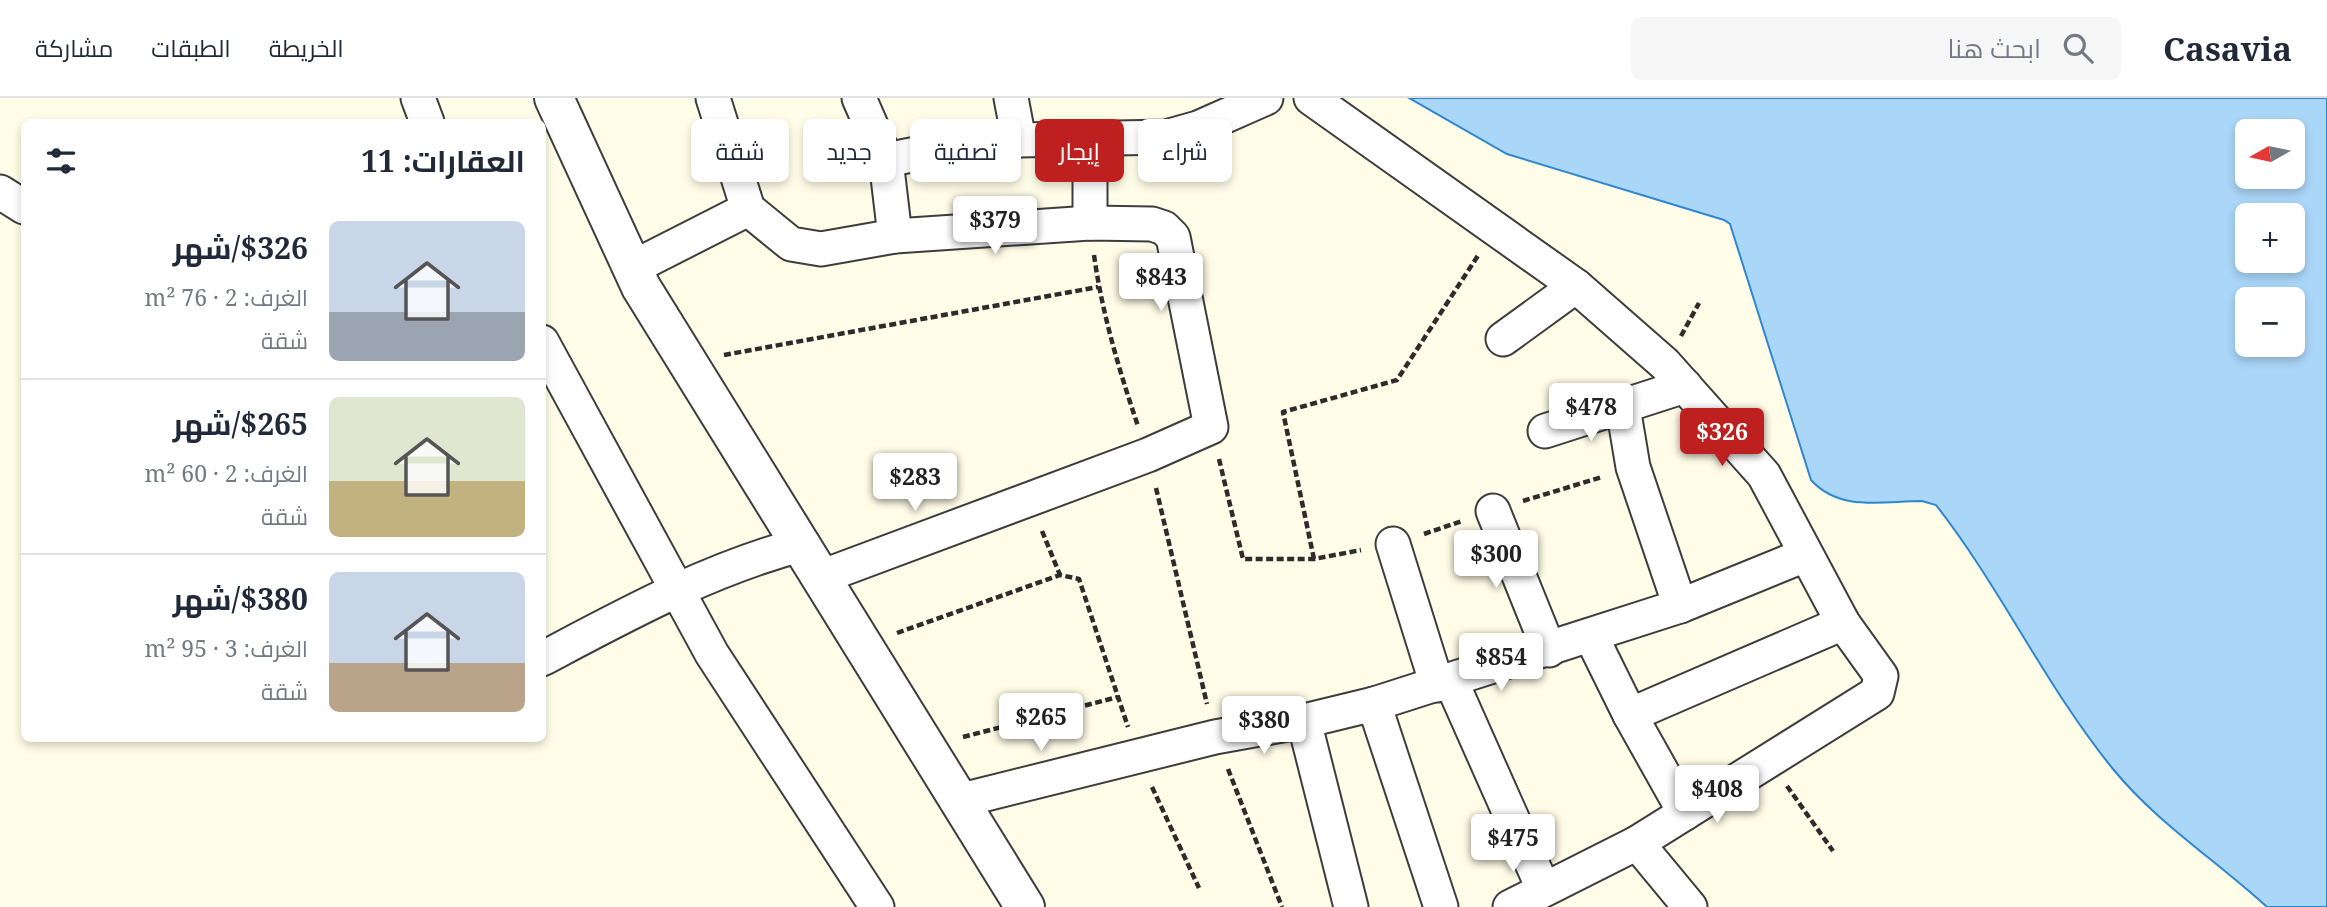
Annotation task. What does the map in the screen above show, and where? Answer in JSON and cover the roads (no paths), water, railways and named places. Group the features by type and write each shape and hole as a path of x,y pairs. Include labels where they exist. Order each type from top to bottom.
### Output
{"street":[{"path":"418,98 426,119"},
{"path":"554,98 632,268 685,362 803,544 958,802 1025,907"},
{"path":"713,98 748,209 791,244 809,248 895,236 1090,223 1152,223 1164,228 1173,237 1211,427 1147,455 821,577"},
{"path":"859,98 868,119"},
{"path":"1011,98 1015,119"},
{"path":"1124,139 1166,137 1198,128 1266,98"},
{"path":"1311,98 1576,286 1665,364 1764,475 1843,623 1881,677 1877,693 1769,761 1637,842 1510,907"},
{"path":"889,182 895,236"},
{"path":"1090,182 1090,223"},
{"path":"0,192 21,206"},
{"path":"632,268 748,209"},
{"path":"1503,339 1576,286"},
{"path":"546,349 712,654 877,907"},
{"path":"1545,431 1685,386"},
{"path":"1623,407 1633,467 1679,606"},
{"path":"1493,511 1549,650"},
{"path":"546,657 675,589 757,556 803,544"},
{"path":"1392,544 1444,683 1543,888"},
{"path":"958,802 1215,737 1304,722 1374,704 1549,650 1679,606 1805,555"},
{"path":"1630,715 1843,623"},
{"path":"1591,636 1630,715 1685,813"},
{"path":"1374,704 1441,907"},
{"path":"1304,722 1351,907"},
{"path":"1637,842 1690,907"}],"water":[{"path":"1409,98 2327,98 2327,907 2267,907 2130,789 2066,705 1982,570 1936,505 1922,501 1848,501 1822,490 1811,480 1730,224 1507,154"}]}
